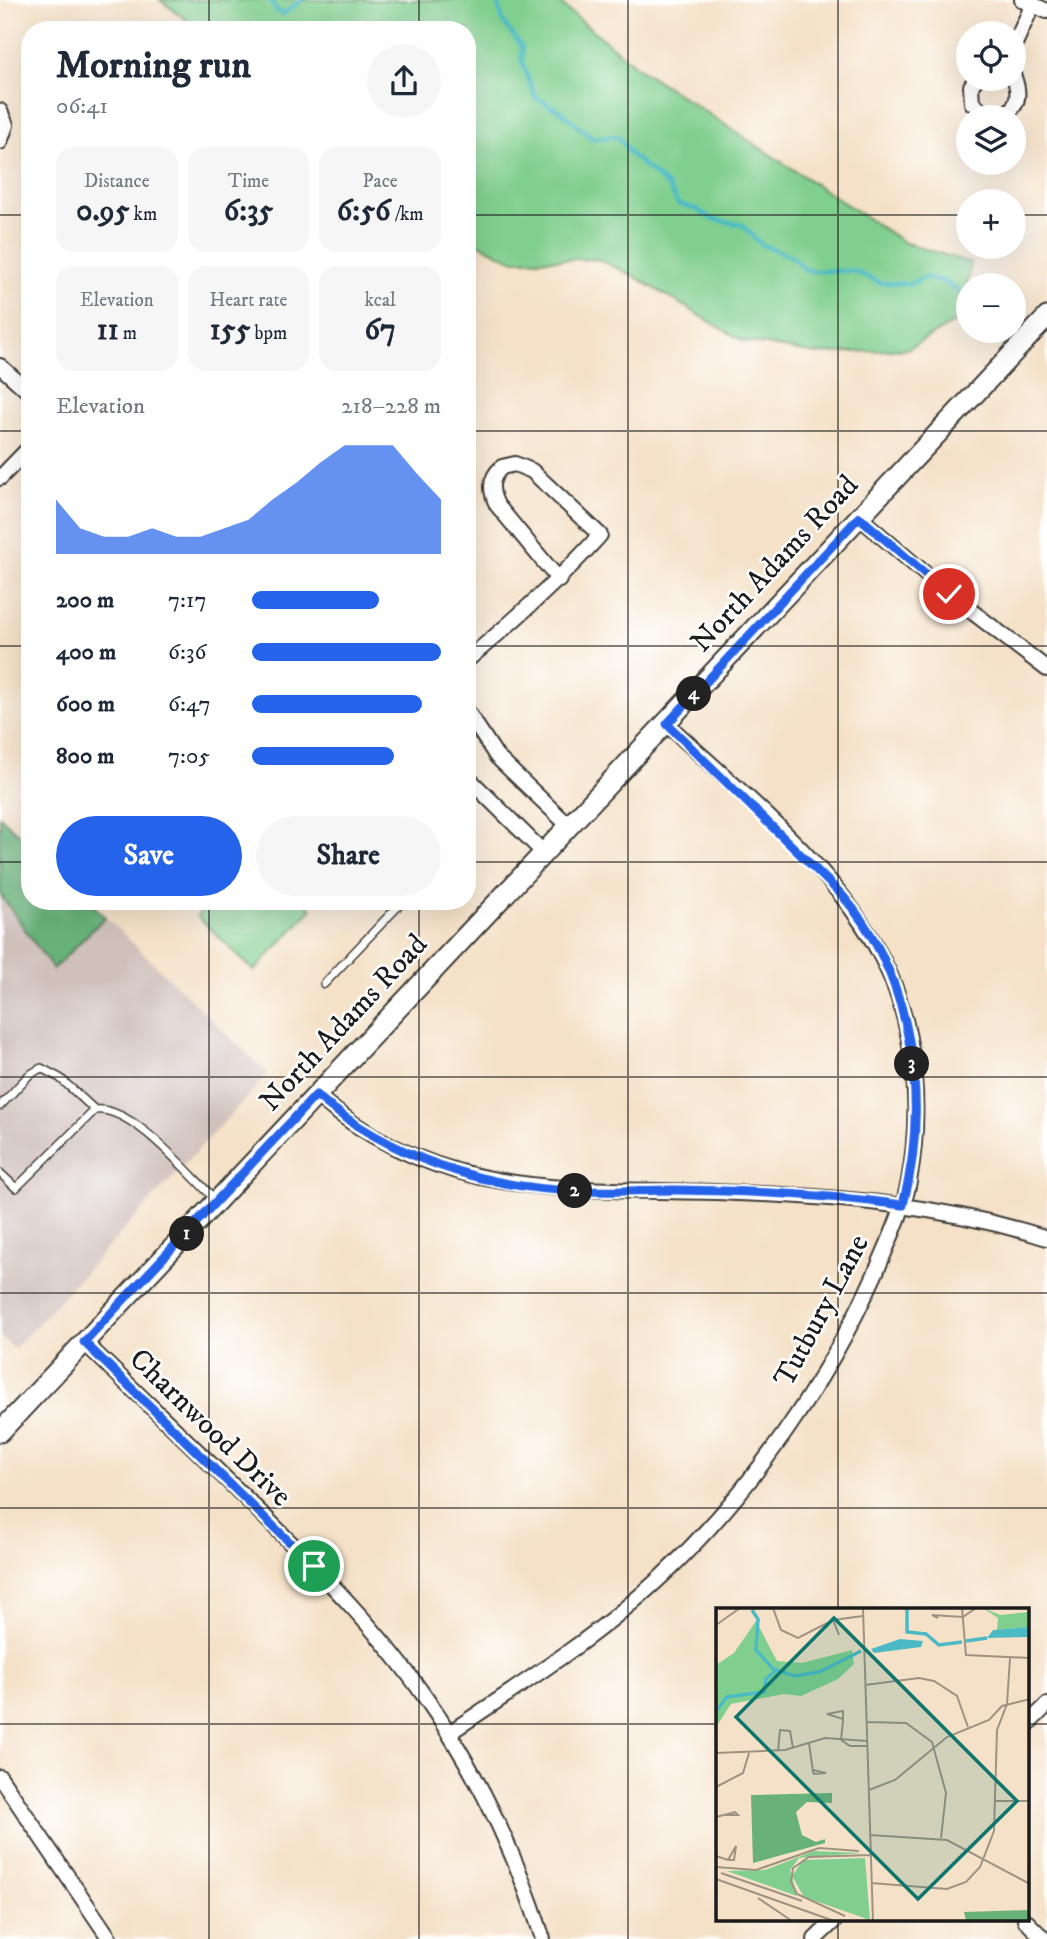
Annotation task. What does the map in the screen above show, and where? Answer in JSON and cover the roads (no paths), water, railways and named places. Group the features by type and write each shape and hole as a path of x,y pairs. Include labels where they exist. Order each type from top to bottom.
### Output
{"street":[{"path":"1021,21 1027,2 1047,11"},
{"path":"0,111 6,125 0,142"},
{"name":"North Adams Road","path":"0,1432 1047,317"},
{"path":"0,366 21,385"},
{"path":"0,478 21,456"},
{"path":"476,652 559,580 600,535 532,471 515,464 502,467 492,483 492,495 497,505 559,580"},
{"path":"859,517 949,594 1047,669"},
{"name":"Tutbury Lane","path":"449,1733 633,1602 716,1520 779,1440 838,1346 869,1286 903,1205 909,1180 913,1081 903,1013 885,964 862,920 841,894 667,724"},
{"path":"476,725 497,757 570,827"},
{"path":"476,788 545,854"},
{"path":"316,1095 362,1130 394,1147 450,1170 513,1185 578,1191 677,1190 768,1194 903,1205 992,1222 1047,1238"},
{"name":"Charnwood Drive","path":"84,1342 350,1604 407,1673 449,1733 502,1834 543,1939"},
{"path":"1030,1722 1047,1705"},
{"path":"0,1777 110,1939"},
{"path":"815,1939 833,1922"},
{"path":"1027,1922 1044,1939"}],"lane":[{"path":"324,984 394,910"},
{"path":"0,1106 29,1075 41,1069 60,1078 95,1110"},
{"path":"0,1173 16,1188 95,1110 108,1108 139,1126 218,1201"}],"waterway":[{"path":"270,0 276,10 283,14 302,0"},
{"path":"497,0 503,22 522,47 522,62 535,97 562,112 592,138 618,136 632,156 668,186 678,204 696,209 712,219 742,225 762,245 789,255 807,271 854,271 880,283 910,284 925,277 944,282 956,290"}]}
